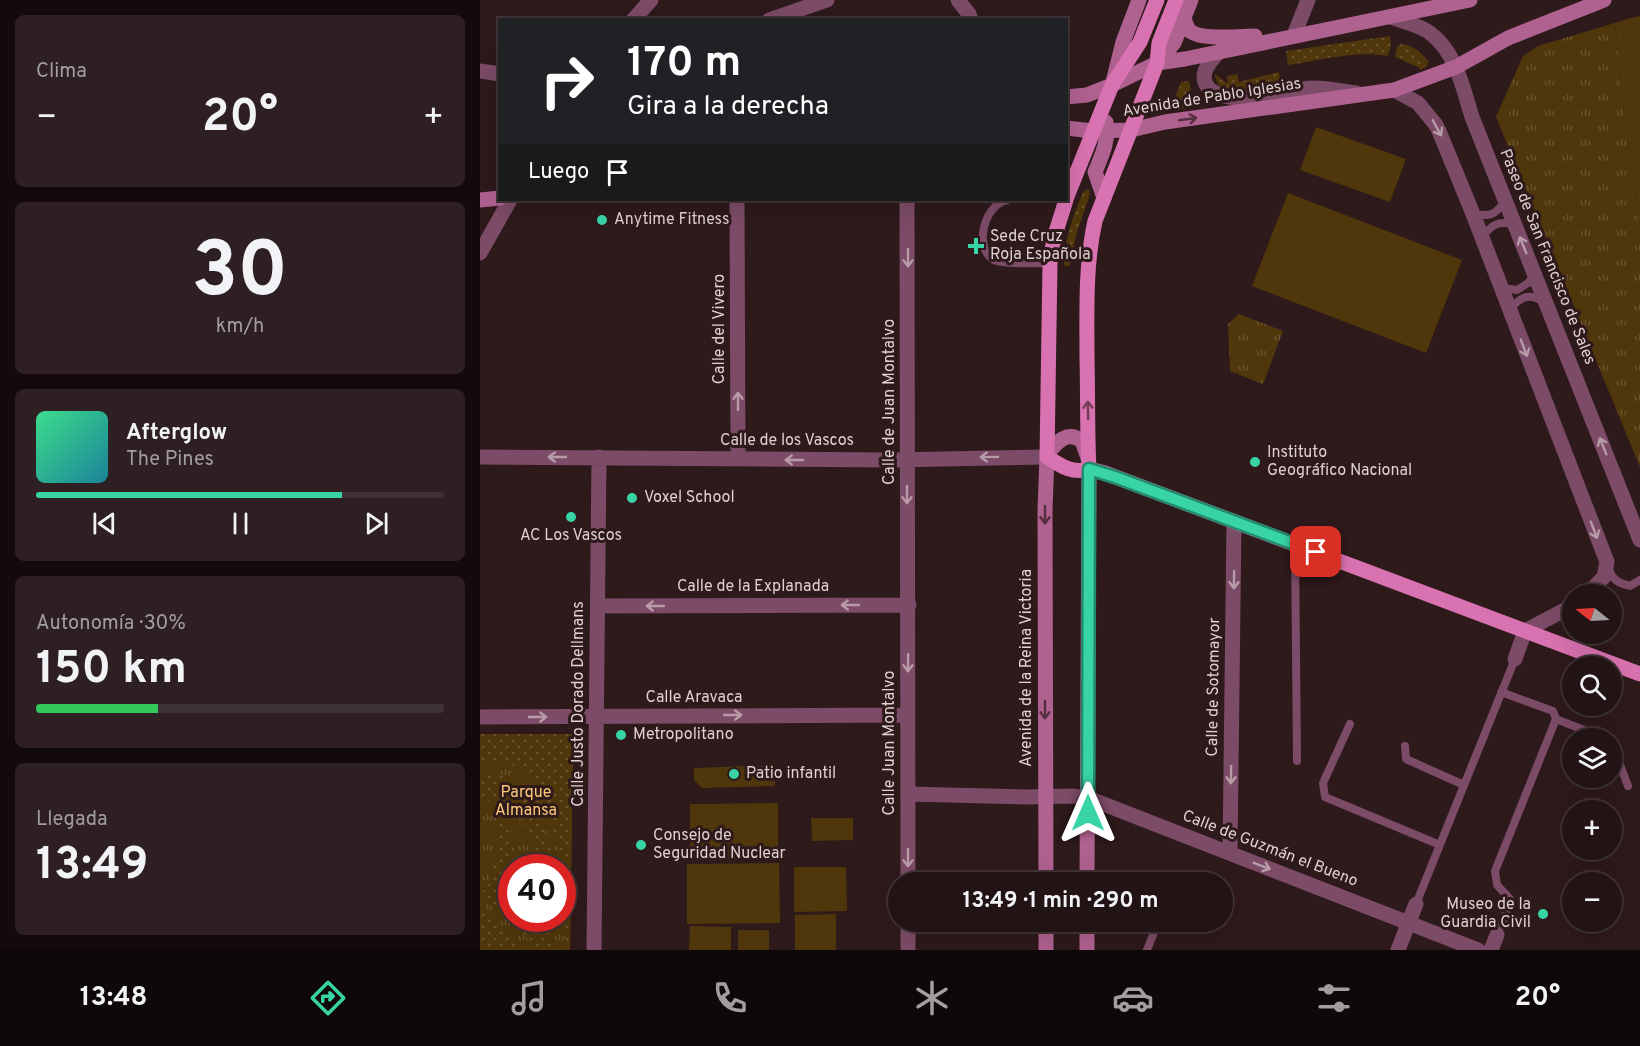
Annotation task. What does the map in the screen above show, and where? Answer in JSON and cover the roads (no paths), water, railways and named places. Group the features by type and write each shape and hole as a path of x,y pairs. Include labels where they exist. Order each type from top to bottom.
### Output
{"main road":[{"name":"Avenida de la Reina Victoria","path":"1068,195 1100,131 1103,106 1112,85 1140,42 1157,0"},
{"path":"1088,463 1087,329 1089,262 1095,221 1157,63 1159,43 1176,0"},
{"name":"Avenida de la Reina Victoria","path":"1047,455 1050,263 1054,238 1066,201"},
{"name":"Calle de los Vascos","path":"1047,455 1067,469 1081,471 1088,463 1115,477 1640,674"}],"street":[{"path":"635,18 651,0"},
{"path":"775,18 827,0"},
{"path":"958,0 970,18"},
{"name":"Avenida de la Reina Victoria","path":"1112,85 1123,42 1139,0"},
{"path":"1157,63 1174,43 1191,0"},
{"path":"1294,35 1308,0"},
{"name":"Avenida de Pablo Iglesias","path":"1068,97 1087,95 1157,63 1470,0"},
{"name":"Avenida de Pablo Iglesias","path":"1068,128 1100,131 1131,130 1165,122 1394,90 1456,67 1503,40 1604,0"},
{"name":"Avenida de Pablo Iglesias","path":"1184,17 1187,28 1201,36 1294,35"},
{"name":"Paseo de San Francisco de Sales","path":"1391,17 1429,32 1444,46 1456,67 1472,117 1640,540"},
{"name":"Avenida de Pablo Iglesias","path":"1221,50 1212,60 1205,75 1205,82 1209,89 1220,96 1233,99 1314,88 1363,93"},
{"path":"480,71 498,74"},
{"path":"1394,90 1418,103 1436,124 1473,214 1607,562 1604,577 1597,584"},
{"path":"1087,95 1103,106"},
{"name":"Avenida de la Reina Victoria","path":"1100,131 1107,144 1095,172 1104,198"},
{"path":"480,253 509,201"},
{"name":"Calle del Vivero","path":"737,201 738,459"},
{"name":"Calle de Juan Montalvo","path":"908,201 909,605"},
{"path":"1047,455 1057,442 1064,437 1071,436 1082,441 1088,463 1087,872"},
{"name":"Avenida de la Reina Victoria","path":"1046,872 1045,508 1047,455"},
{"name":"Calle de los Vascos","path":"480,457 893,460 1047,455"},
{"name":"Calle Justo Dorado Dellmans","path":"594,950 599,458"},
{"name":"Calle de Sotomayor","path":"1230,853 1234,521"},
{"name":"Calle de la Explanada","path":"598,606 909,605"},
{"name":"Calle Juan Montalvo","path":"908,872 909,605"},
{"path":"1515,659 1526,631 1562,611"},
{"name":"Calle Aravaca","path":"480,717 908,715"},
{"name":"Calle de Guzmán el Bueno","path":"908,794 1088,798 1478,950"},
{"path":"1398,950 1416,904"},
{"path":"908,932 908,950"},
{"path":"1046,932 1046,950"},
{"path":"1087,932 1087,950"},
{"path":"1491,950 1497,935"}],"lane":[{"path":"1002,201 988,213 985,221 984,242 990,257 1000,262 1050,263"},
{"path":"1473,214 1486,216 1495,213 1506,202"},
{"path":"1482,236 1495,224 1502,222 1514,224"},
{"path":"1501,288 1517,290 1535,275"},
{"path":"1510,309 1526,296 1535,297 1546,303"},
{"path":"1295,544 1297,761"},
{"path":"1607,562 1611,576 1618,583 1630,586 1640,580"},
{"path":"1416,904 1515,659"},
{"path":"1497,935 1511,900 1497,885 1495,871 1556,719 1553,711 1501,692"},
{"path":"1556,719 1579,728"},
{"path":"1350,724 1323,783 1325,797 1440,844"},
{"path":"1406,746 1406,759 1464,785"},
{"path":"1622,770 1628,786"},
{"path":"1147,950 1153,935"}],"place":[{"name":"Anytime Fitness","path":"602,220"},
{"name":"Sede Cruz Roja Española","path":"976,246"},
{"name":"Instituto Geográfico Nacional","path":"1255,462"},
{"name":"Voxel School","path":"632,498"},
{"name":"AC Los Vascos","path":"571,517"},
{"name":"Metropolitano","path":"621,735"},
{"name":"Patio infantil","path":"734,774"},
{"name":"Consejo de Seguridad Nuclear","path":"641,845"},
{"name":"Museo de la Guardia Civil","path":"1543,914"}],"park label":[{"name":"Parque Almansa","path":"526,802"}]}
